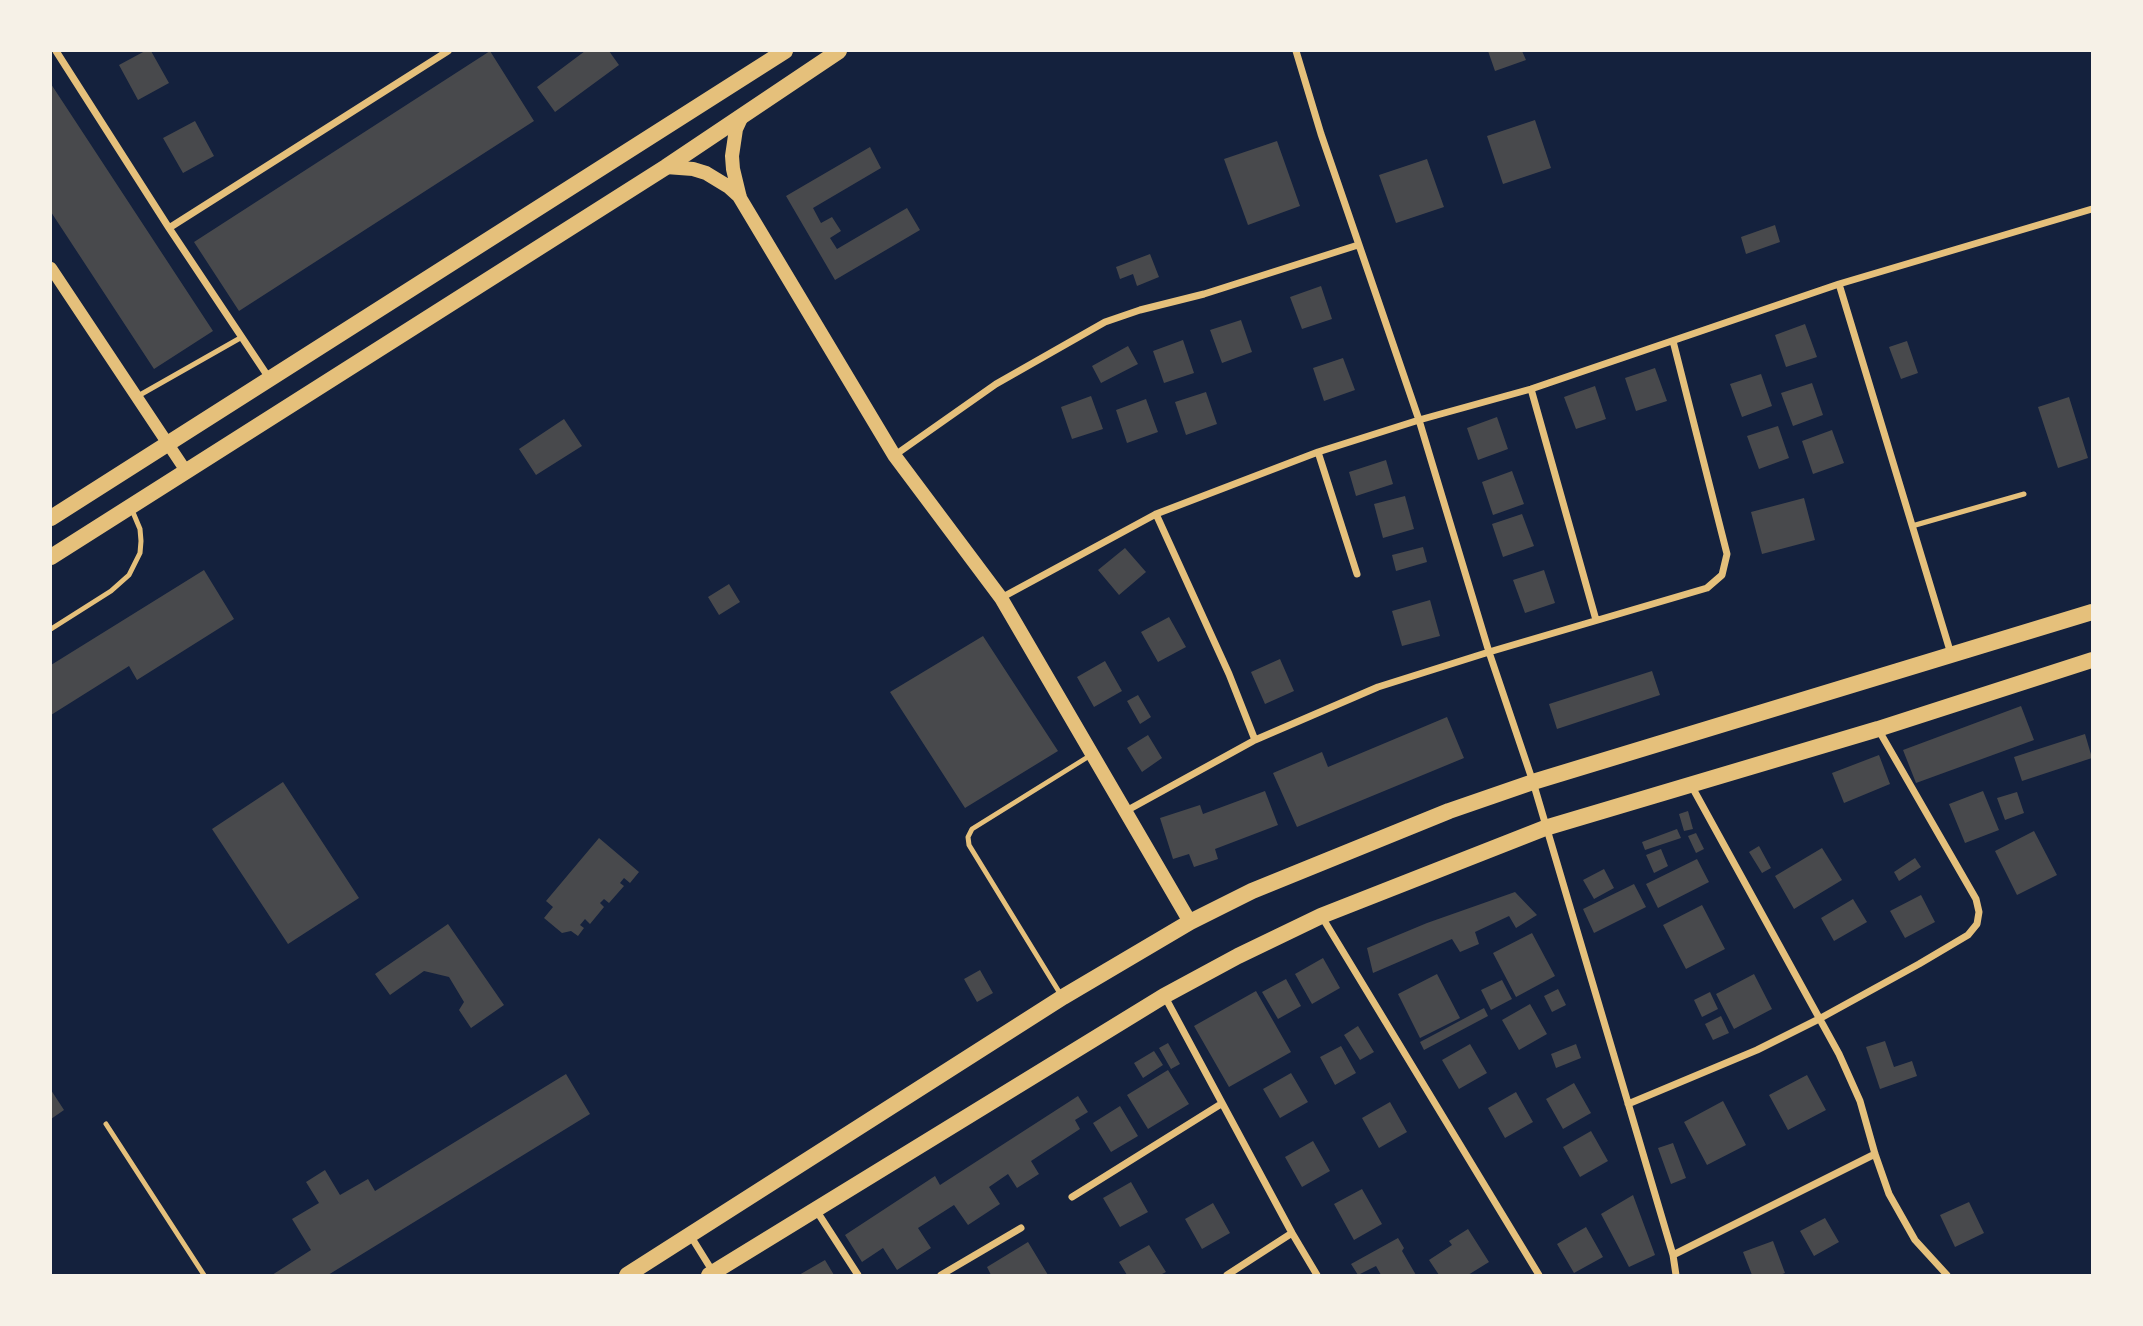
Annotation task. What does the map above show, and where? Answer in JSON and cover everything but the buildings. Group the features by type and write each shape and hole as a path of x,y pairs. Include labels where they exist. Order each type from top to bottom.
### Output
{"main road":[{"path":"51,518 785,51"},
{"path":"51,557 666,167 839,51"},
{"path":"740,198 732,156 736,129 742,116"},
{"path":"666,167 706,173 729,187 740,198 894,455 1001,598 1190,922"},
{"path":"627,1275 1063,997 1190,922 1252,891 1449,811 1532,782 2092,612"},
{"path":"712,1274 1164,996 1321,916 1545,828 1878,729 2092,660"}],"street":[{"path":"56,51 269,378"},
{"path":"169,228 448,51"},
{"path":"1296,51 1321,134 1419,421 1489,652 1532,782 1673,1255 1676,1275"},
{"path":"1001,598 1156,513 1318,452 1531,389 1839,284 2092,211"},
{"path":"894,455 996,384 1105,322 1358,245"},
{"path":"51,268 186,471"},
{"path":"1839,284 1951,655"},
{"path":"1126,811 1255,740 1378,687 1707,589 1722,575 1727,554 1674,341"},
{"path":"1531,389 1596,620"},
{"path":"1318,452 1357,574"},
{"path":"1156,513 1229,674 1255,740"},
{"path":"1628,1104 1744,1055 1819,1019 1889,981 1973,930 1979,918 1976,900 1878,729"},
{"path":"1691,785 1839,1055 1860,1101 1889,1194 1915,1240 1947,1275"},
{"path":"1321,916 1539,1275"},
{"path":"1164,996 1292,1234 1317,1275"},
{"path":"1072,1197 1221,1104"},
{"path":"1673,1255 1875,1154"},
{"path":"816,1210 858,1275"},
{"path":"941,1275 1021,1228"},
{"path":"1227,1275 1292,1234"},
{"path":"690,1235 712,1274"}],"lane":[{"path":"137,397 242,337"},
{"path":"1912,526 2024,494"},
{"path":"51,629 111,591 130,575 140,553 141,541 140,529 131,507"},
{"path":"1063,997 969,845 968,837 972,829 1093,753"},
{"path":"106,1124 204,1275"}]}
